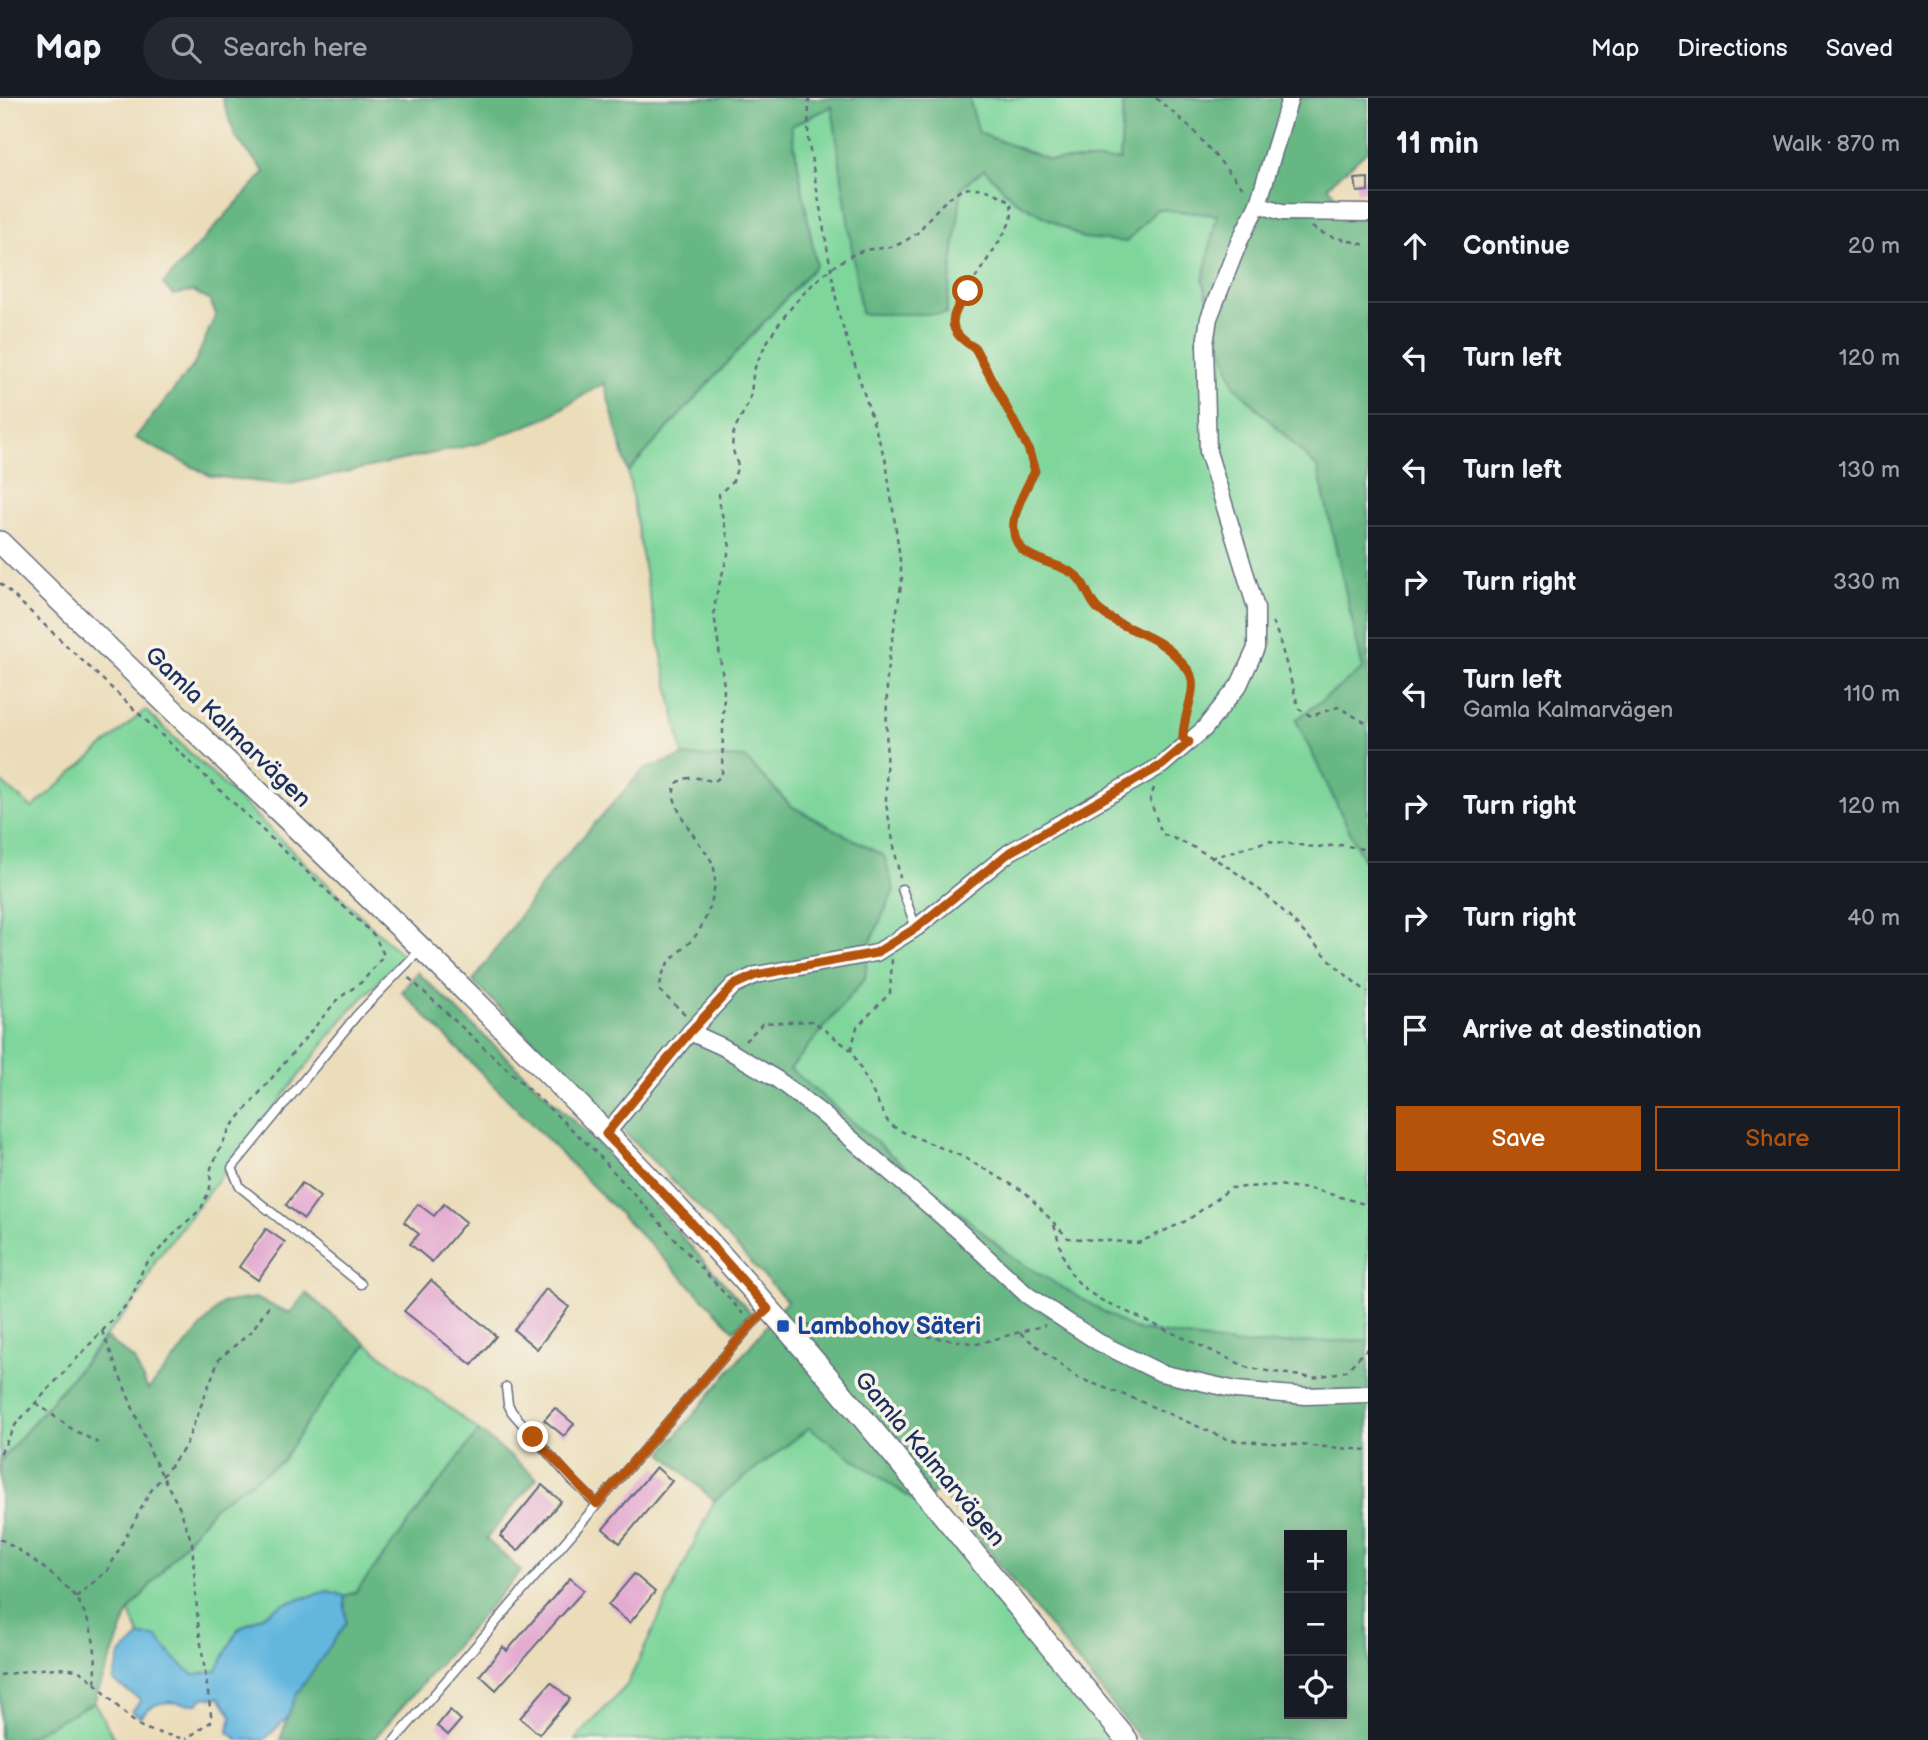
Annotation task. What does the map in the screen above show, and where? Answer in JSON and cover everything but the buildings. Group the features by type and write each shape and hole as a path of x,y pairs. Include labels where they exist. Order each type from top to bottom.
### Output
{"street":[{"path":"606,1134 694,1028 734,985 756,975 876,953 916,928 1010,852 1162,765 1204,729 1239,685 1255,648 1256,608 1208,452 1205,344 1209,318 1239,242 1258,204 1290,98"},
{"path":"1258,204 1282,212 1368,213"},
{"name":"Gamla Kalmarvägen","path":"0,542 527,1053 690,1221 760,1316 788,1332 1001,1584 1127,1740"},
{"path":"694,1028 778,1080 820,1112 959,1231 1027,1295 1098,1342 1161,1373 1236,1390 1307,1396 1368,1394"}],"lane":[{"path":"902,889 916,928"},
{"path":"361,1284 240,1187 232,1167 357,1015 421,949"},
{"path":"395,1740 760,1316"},
{"path":"506,1387 512,1412 597,1504"}],"path":[{"path":"809,98 808,139 839,315 886,462 899,551 902,579 887,672 887,804 902,889"},
{"path":"1156,98 1191,128 1258,204"},
{"path":"694,1028 660,991 660,977 668,963 702,927 713,894 715,877 712,863 686,825 675,803 674,793 677,785 685,778 715,781 722,775 724,686 714,613 730,547 719,494 733,481 738,465 732,449 733,430 750,399 754,369 764,346 807,289 832,267 863,251 894,246 916,234 954,192 972,186 994,192 1011,202 1012,217 992,256 954,312 953,325 961,340 975,348 1028,448 1035,471 1018,504 1013,530 1018,547 1031,556 1076,575 1097,608 1171,650 1191,674 1193,686 1182,725 1183,738 1189,742"},
{"path":"1296,212 1318,232 1368,246"},
{"path":"0,583 374,935 384,955 593,1149 760,1316"},
{"path":"1255,621 1272,621 1299,709 1311,716 1338,707 1368,724"},
{"path":"1162,765 1150,800 1162,834 1188,843 1261,891 1349,979 1368,992"},
{"path":"1211,858 1268,841 1315,847 1342,845 1368,850"},
{"path":"851,1050 857,1027 890,993 894,942"},
{"path":"0,1454 16,1424 131,1300 144,1266 201,1209 210,1188 211,1168 230,1128 338,999 363,981 384,955"},
{"path":"736,1045 747,1040 763,1023 813,1021 851,1050 889,1124 961,1156 1025,1192 1068,1238 1138,1243 1188,1220 1231,1188 1278,1185 1316,1189 1368,1205"},
{"path":"1053,1222 1070,1275 1079,1285 1099,1298 1249,1368 1313,1378 1346,1371 1368,1348"},
{"path":"76,1597 108,1570 150,1492 185,1447 219,1359 251,1332 270,1304"},
{"path":"788,1332 802,1325 818,1325 893,1331 977,1344 1038,1328 1060,1317"},
{"path":"0,1675 52,1669 79,1670 141,1727 186,1740 212,1721 198,1623 192,1543 180,1509 162,1475 102,1331"},
{"path":"1020,1333 1078,1378 1130,1397 1229,1440 1368,1450"},
{"path":"36,1403 72,1429 98,1443"},
{"path":"0,1539 21,1550 76,1597 91,1629 97,1664 95,1683"}],"green space":[{"path":"222,98 969,98 979,133 1050,160 1120,160 1124,98 1368,98 1368,150 1328,186 1348,213 1368,213 1368,869 1296,720 1363,669 1318,468 1234,385 1203,281 1217,215 1157,209 1126,242 1083,238 1014,200 984,169 962,187 946,314 861,314 832,106 791,126 816,265 628,472 604,383 544,419 481,443 286,485 211,476 135,438 194,365 216,314 210,301 193,291 173,295 163,284 265,172 236,138"},
{"path":"969,98 1124,98 1120,160 1050,160 979,133"},
{"path":"833,106 862,314 946,313 962,187 984,169 1014,200 1126,242 1157,209 1217,215 1203,281 1234,385 1318,468 1363,669 1296,720 1368,869 1368,1340 1239,1345 1133,1329 1014,1259 789,1068 865,978 869,946 894,890 884,856 791,806 745,758 683,756 647,584 628,472 816,265 791,126"},
{"path":"145,710 403,956 347,1014 156,1260 140,1295 0,1462 0,781 32,808"},
{"path":"683,756 745,758 791,806 884,856 894,890 869,945 865,978 790,1069 1014,1259 1133,1329 1239,1345 1368,1340 1368,1740 1141,1740 939,1490 919,1504 809,1428 714,1501 662,1453 787,1301 700,1208 473,981 552,871 643,770"},
{"path":"417,972 601,1147 751,1313 734,1330 402,992"},
{"path":"306,1293 367,1344 309,1419 282,1461 216,1505 129,1611 94,1702 22,1740 0,1740 0,1462 106,1337 134,1360 148,1390 222,1303 255,1298 290,1313"},
{"path":"367,1344 479,1431 356,1592 344,1596 328,1591 283,1604 238,1629 217,1671 193,1676 157,1638 140,1636 129,1611 216,1505 282,1461 309,1419"},
{"path":"809,1428 919,1504 1113,1740 575,1740 627,1685 714,1501"},
{"path":"479,1431 537,1478 486,1539 521,1571 373,1740 280,1740 295,1695 346,1623 344,1596 356,1592"},
{"path":"94,1702 115,1740 21,1739"}],"water":[{"path":"328,1591 344,1596 346,1623 296,1695 287,1718 264,1740 239,1740 228,1732 232,1716 220,1697 203,1698 198,1704 160,1703 140,1717 132,1711 141,1700 113,1681 120,1655 140,1636 157,1637 173,1657 193,1675 216,1671 238,1630 283,1604"}],"place":[{"name":"Lambohov Säteri","path":"783,1326"}],"route":[{"path":"533,1437 597,1504 752,1324 768,1309 690,1221 606,1134 690,1032 734,985 756,975 876,953 916,928 1010,852 1162,765 1189,742 1183,738 1182,725 1193,686 1191,674 1171,650 1151,636 1121,623 1097,608 1076,575 1031,556 1018,547 1013,530 1018,504 1035,471 1028,448 975,348 961,340 953,325 954,312 968,291"}]}
